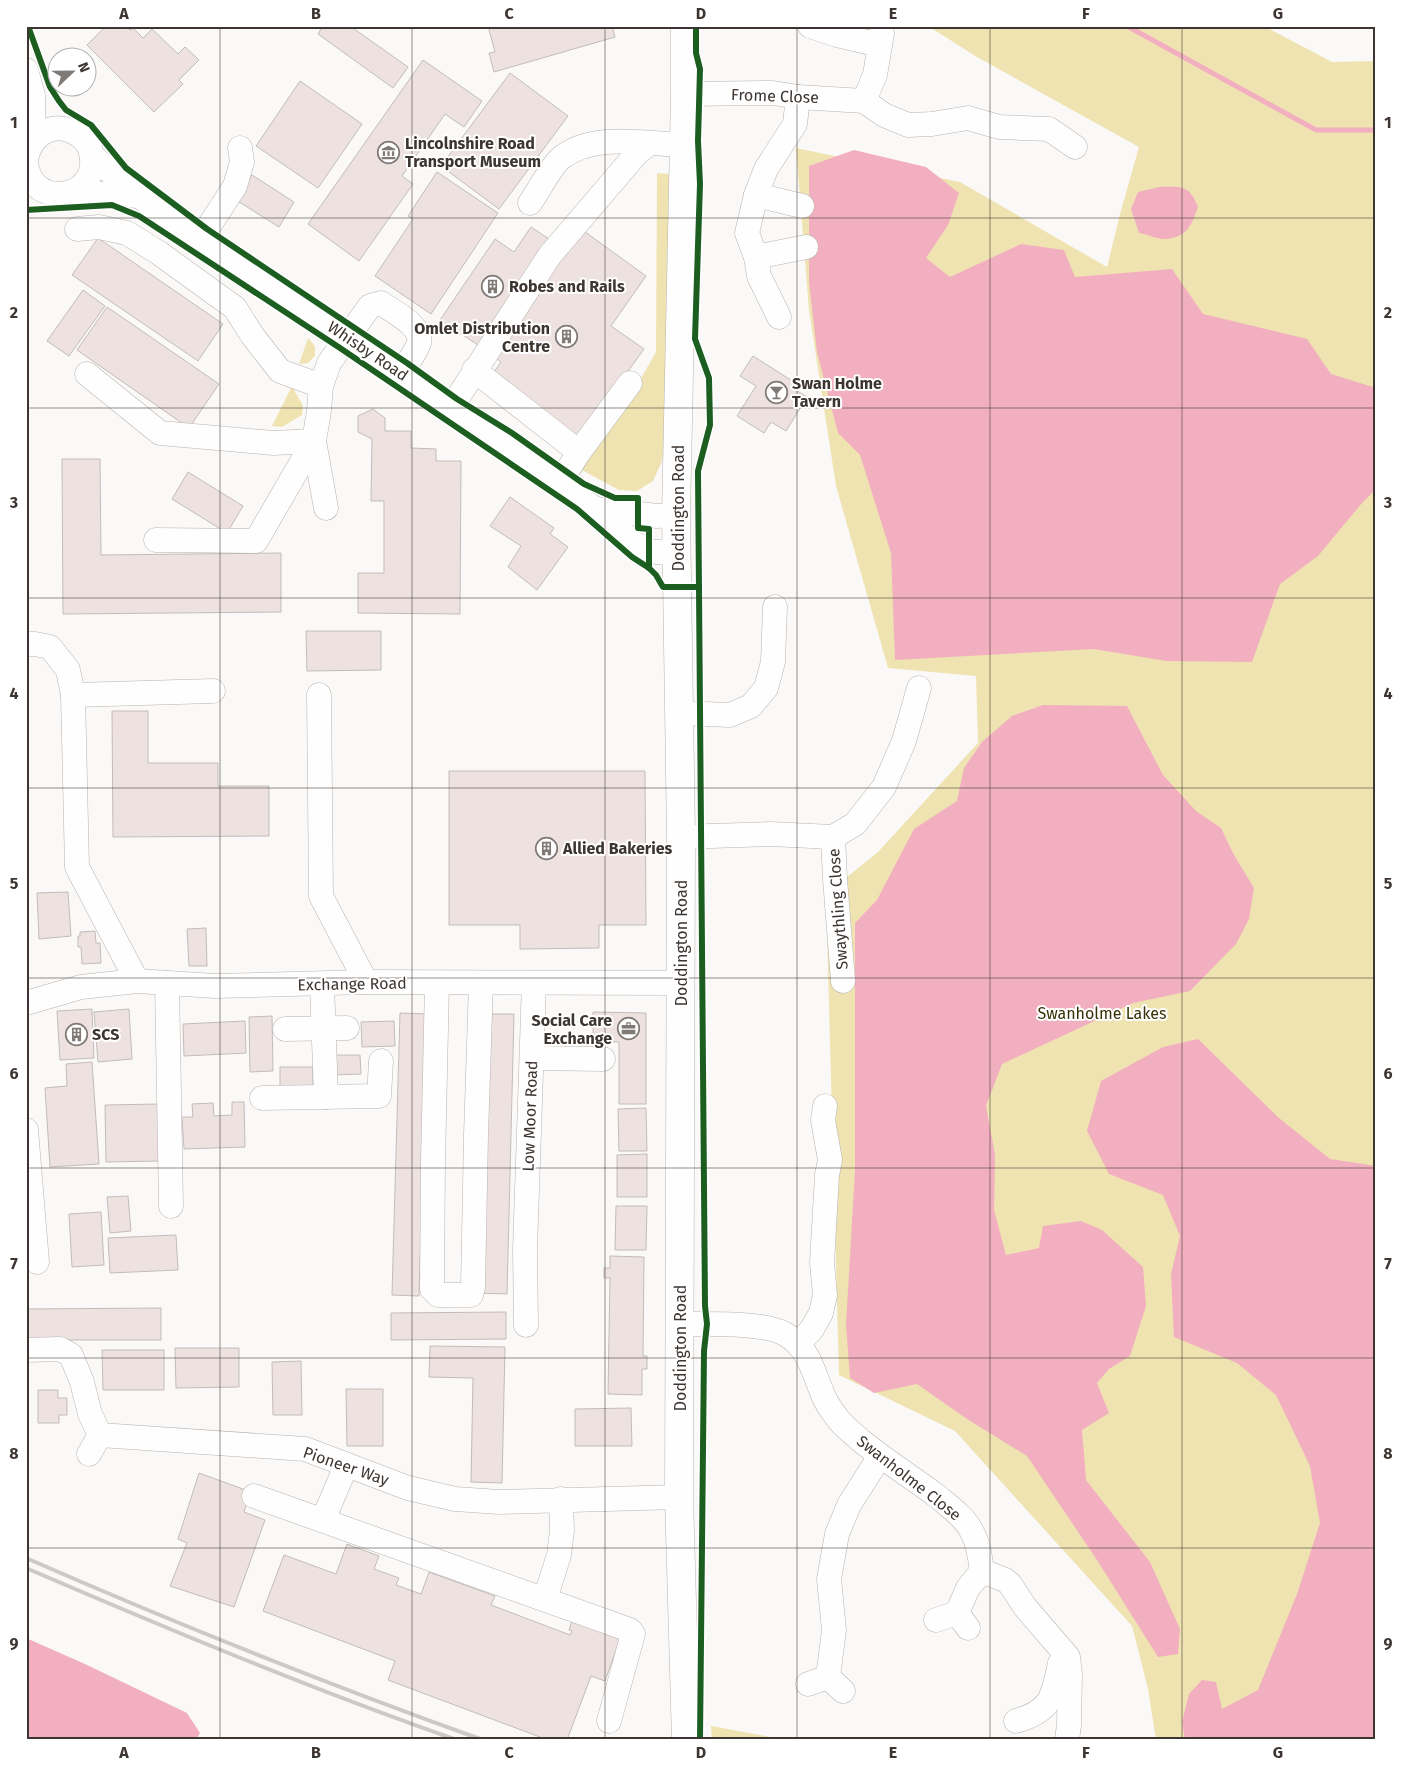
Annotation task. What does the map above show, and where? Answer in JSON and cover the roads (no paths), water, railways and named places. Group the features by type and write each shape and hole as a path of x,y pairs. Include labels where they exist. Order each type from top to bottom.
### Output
{"main road":[{"name":"Doddington Road","path":"685,26 676,515 681,837 679,1497 686,1740"}],"street":[{"path":"810,26 837,35 881,39 875,75 864,100 884,115 908,125 932,124 968,118 999,127 1049,129 1075,147"},
{"name":"Whisby Road","path":"26,70 33,95 30,149"},
{"name":"Frome Close","path":"685,94 773,93 798,97 864,100"},
{"name":"Whisby Road","path":"33,95 63,128"},
{"path":"779,317 759,276 756,257 747,233 756,195 766,169 795,124 798,97"},
{"name":"Whisby Road","path":"30,149 43,132 63,128 73,131 82,137 92,156 139,196 200,240 347,336 506,445 595,509 634,543 648,551 677,554"},
{"path":"530,203 559,159 578,147 620,140 684,146"},
{"path":"450,408 466,387 474,370 550,255 638,152 649,144"},
{"path":"200,240 235,186 242,162 240,148"},
{"path":"26,162 27,171 32,181 39,188 62,193 82,185 89,176 92,156"},
{"path":"26,196 62,193 139,196"},
{"path":"756,195 802,206"},
{"path":"77,229 99,227 127,233 159,252 235,308 252,335 280,371 321,386"},
{"path":"756,257 806,247"},
{"path":"326,508 314,441 321,386 329,363 370,306 381,303 416,328 419,336 418,344 401,374"},
{"path":"474,370 579,452"},
{"path":"87,374 160,433 273,443 314,441"},
{"path":"559,484 579,452 630,383"},
{"path":"506,445 525,411"},
{"path":"156,540 256,540 314,441"},
{"name":"Whisby Road","path":"595,509 657,516 676,515"},
{"path":"678,713 730,715 750,706 766,688 773,662 775,607"},
{"path":"26,644 50,647 68,670 73,694 77,867 137,981"},
{"name":"Swaythling Close","path":"681,837 770,834 833,837 855,824 884,787 904,741 919,688"},
{"path":"73,694 213,692"},
{"path":"319,695 321,896 366,982"},
{"name":"Swaythling Close","path":"833,837 843,981"},
{"name":"Exchange Road","path":"26,1003 81,988 137,981 215,986 366,982 438,984 681,983"},
{"path":"167,983 171,1206"},
{"path":"438,984 432,1289 438,1295 471,1295 473,1287 481,983"},
{"name":"Low Moor Road","path":"526,1325 525,1250 534,983"},
{"path":"322,984 326,1097"},
{"path":"285,1029 347,1028"},
{"path":"532,1058 603,1059"},
{"path":"262,1098 379,1096 382,1061"},
{"path":"798,1344 812,1329 821,1313 825,1295 822,1263 827,1175 830,1160 823,1120 825,1106"},
{"path":"26,1130 29,1197 38,1262"},
{"name":"Swanholme Close","path":"680,1324 775,1329 798,1344 808,1356 824,1397 842,1424 880,1456 909,1475 956,1511 973,1533 982,1570"},
{"name":"Pioneer Way","path":"26,1350 60,1349 71,1355 82,1382 93,1434 305,1449 408,1488 455,1499 499,1502 679,1497"},
{"path":"826,1684 834,1630 829,1579 837,1534 849,1505 880,1456"},
{"path":"323,1520 346,1466"},
{"path":"254,1496 630,1630 633,1634 609,1721"},
{"path":"545,1599 559,1555 562,1531 561,1499"},
{"path":"953,1620 968,1588 982,1570 1010,1584 1025,1607 1068,1657 1070,1674 1067,1740"},
{"path":"1016,1721 1037,1712 1047,1704 1054,1692 1062,1650"}],"waterway":[{"path":"1127,26 1316,130 1376,130"}],"railway":[{"path":"26,1558 139,1607 253,1653 483,1740"},
{"path":"26,1568 240,1658 457,1740"}],"place":[{"name":"Lincolnshire Road Transport Museum","path":"389,152"},
{"name":"Robes and Rails","path":"493,286"},
{"name":"Omlet Distribution Centre","path":"566,337"},
{"name":"Swan Holme Tavern","path":"776,392"},
{"name":"Allied Bakeries","path":"547,848"},
{"name":"Social Care Exchange","path":"628,1029"},
{"name":"SCS","path":"76,1034"}],"park label":[{"name":"Swanholme Lakes","path":"1102,1013"}]}
